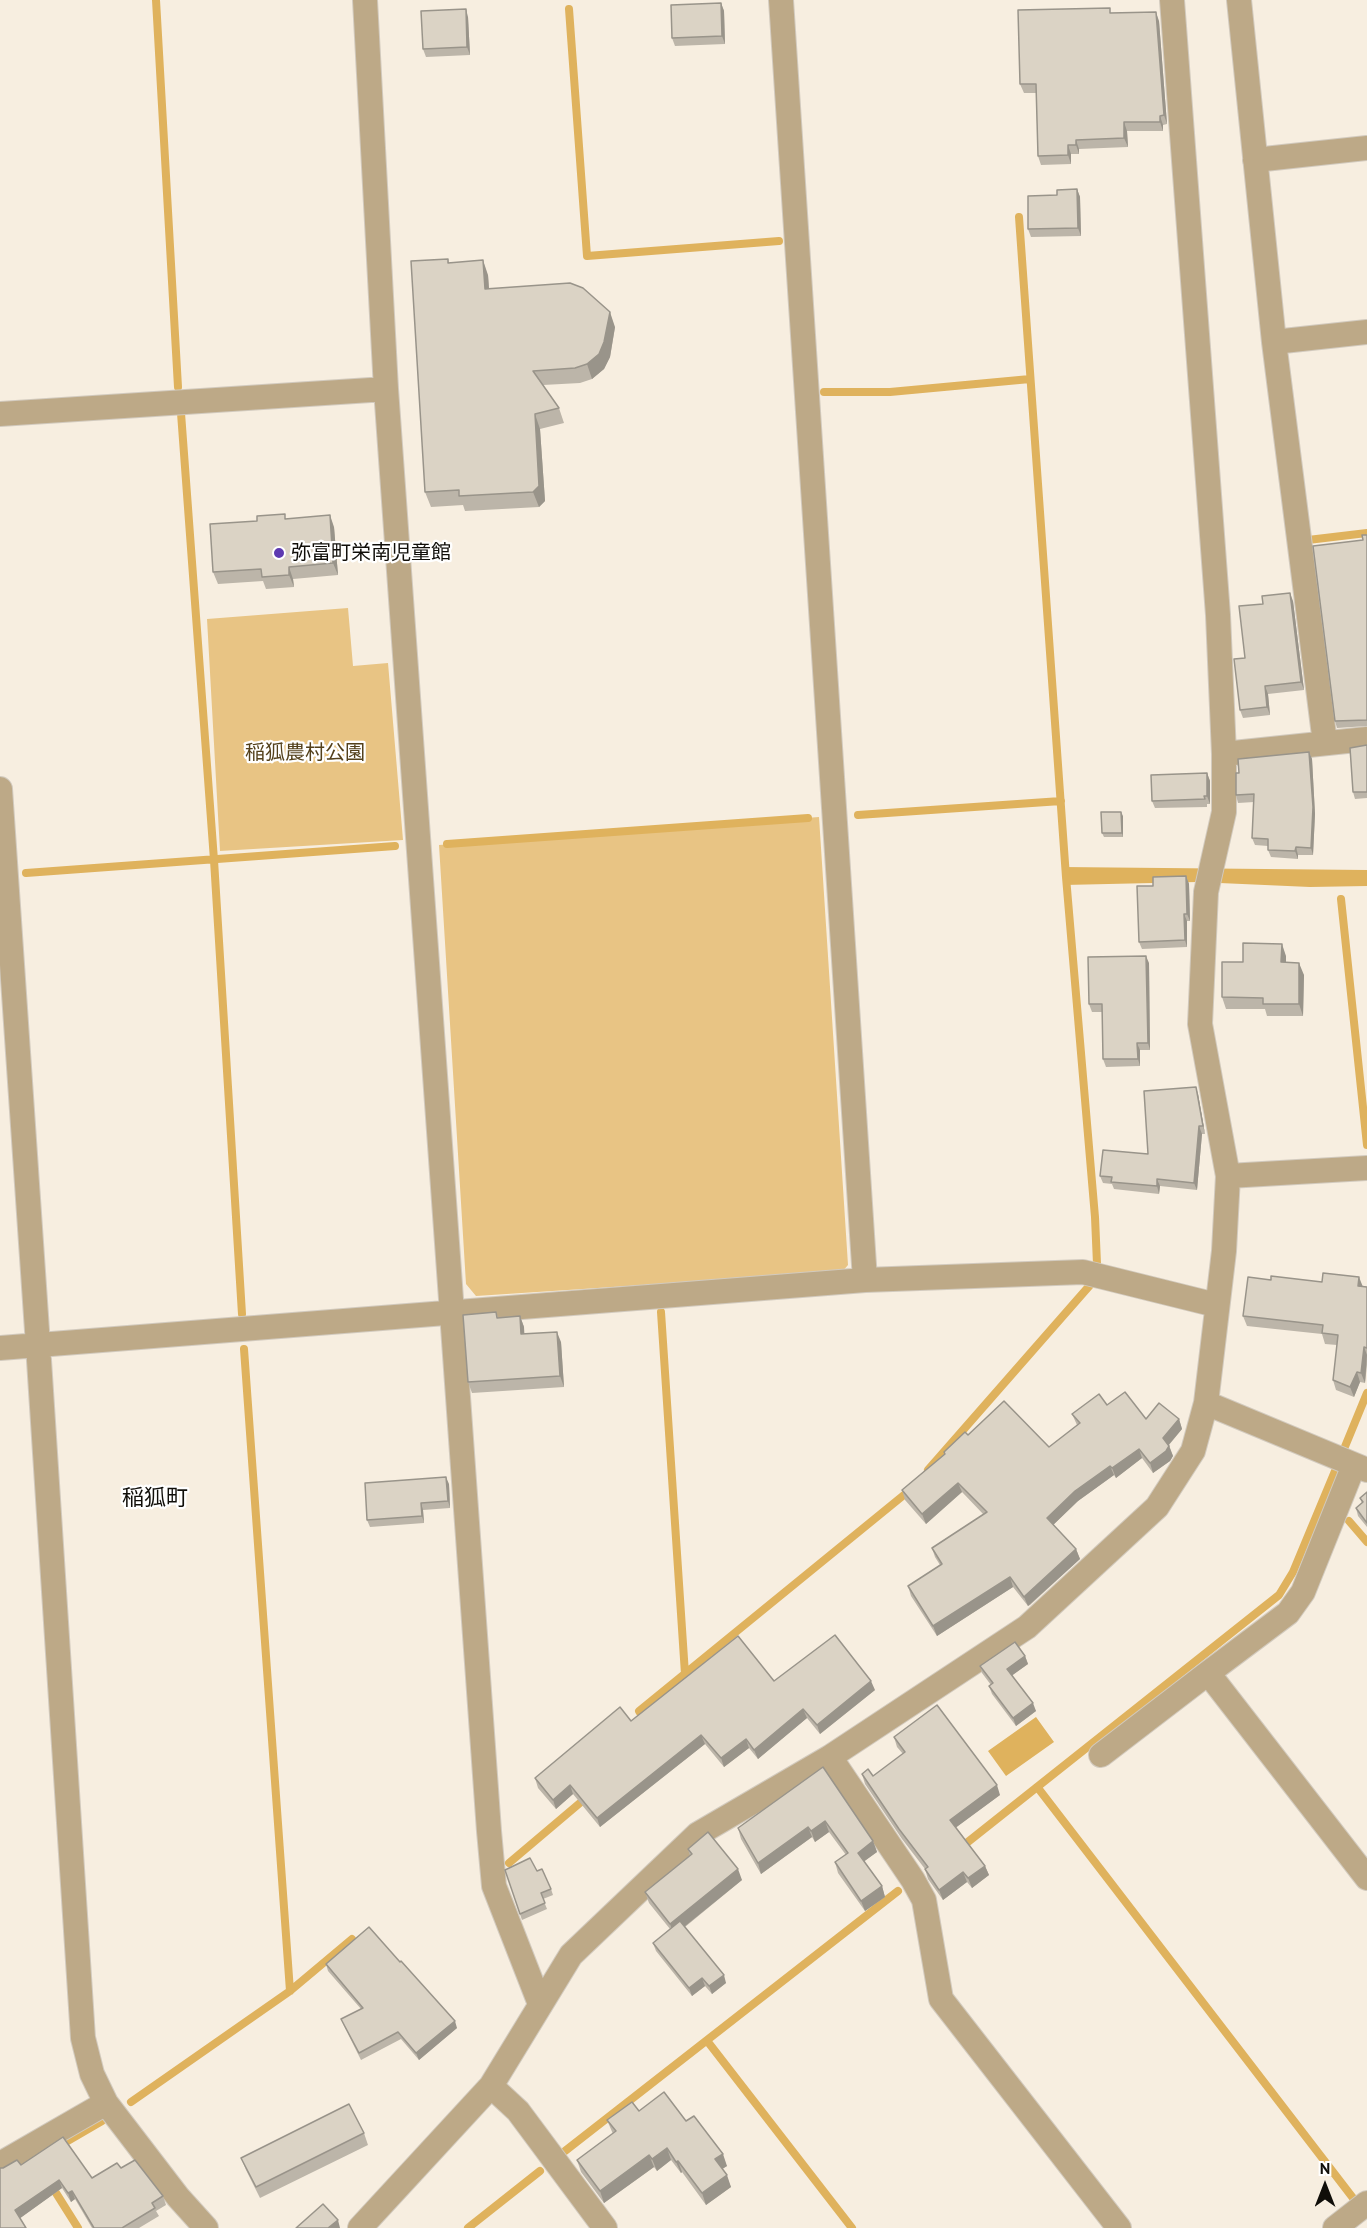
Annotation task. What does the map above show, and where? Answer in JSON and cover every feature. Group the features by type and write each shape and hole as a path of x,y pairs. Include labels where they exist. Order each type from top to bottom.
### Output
{"street":[{"path":"365,0 386,389 494,1886 540,2004"},
{"path":"781,0 865,1280"},
{"path":"360,2228 491,2086 571,1955 698,1834 830,1757 1027,1627 1157,1507 1193,1451 1206,1403 1224,1251 1228,1176 1200,1024 1206,892 1224,812 1224,754 1218,615 1172,0"},
{"path":"1239,0 1274,342 1325,743"},
{"path":"1255,160 1367,148"},
{"path":"1274,342 1367,332"},
{"path":"0,414 386,389"},
{"path":"1224,754 1367,739"},
{"path":"0,789 83,2038 92,2074 106,2103 178,2197 206,2228"},
{"path":"1228,1176 1367,1168"},
{"path":"0,1348 865,1280 1083,1272 1216,1305"},
{"path":"1101,1755 1288,1613 1303,1592 1361,1468 1206,1403"},
{"path":"1208,1673 1367,1878"},
{"path":"830,1757 924,1900 941,1999 1119,2228"},
{"path":"491,2086 518,2111 605,2228"},
{"path":"0,2164 106,2103"},
{"path":"1335,2228 1367,2203"}],"green space":[{"name":"稲狐農村公園","path":"348,608 353,666 388,663 403,840 220,851 207,619"},
{"path":"819,817 848,1265 842,1272 476,1296 466,1284 439,845"}],"shaded area":[{"path":"1062,867 1367,870 1367,886 1310,887 1197,882 1064,885"},
{"path":"1036,1717 1054,1742 1006,1776 988,1751"}],"building":[{"path":"721,3 722,36 672,38 671,5"},
{"path":"1110,8 1110,13 1156,12 1164,115 1160,116 1160,122 1124,122 1124,138 1076,140 1076,145 1068,145 1068,155 1038,156 1036,84 1020,84 1018,10"},
{"path":"466,9 467,47 423,49 421,11"},
{"path":"1077,189 1078,228 1028,229 1028,196 1057,195 1057,190"},
{"path":"448,259 448,263 483,260 485,289 570,283 583,288 610,312 599,354 587,364 575,368 533,371 559,408 535,414 539,486 533,492 459,496 459,490 425,492 411,261"},
{"path":"285,514 285,519 330,515 333,563 289,567 289,575 262,577 261,569 213,572 210,524 257,521 257,516"},
{"path":"1362,535 1367,535 1367,720 1335,721 1313,546 1363,540"},
{"path":"1290,593 1301,682 1265,686 1267,707 1240,710 1234,659 1245,658 1239,606 1263,604 1262,596"},
{"path":"1367,745 1367,792 1353,792 1350,748"},
{"path":"1309,752 1313,807 1311,848 1296,847 1295,851 1268,850 1268,839 1252,838 1254,794 1236,795 1238,759"},
{"path":"1207,773 1205,799 1152,801 1151,775"},
{"path":"1101,812 1121,812 1122,833 1102,833"},
{"path":"1186,876 1185,940 1139,942 1137,886 1153,886 1153,877"},
{"path":"1243,943 1282,944 1281,962 1299,963 1299,1004 1263,1004 1263,998 1222,997 1222,962 1243,962"},
{"path":"1146,956 1148,1043 1137,1043 1138,1059 1103,1059 1102,1004 1089,1004 1088,957"},
{"path":"1196,1087 1203,1126 1199,1126 1194,1183 1157,1179 1157,1186 1111,1182 1112,1177 1100,1176 1103,1150 1148,1154 1144,1091"},
{"path":"1323,1273 1359,1277 1358,1286 1367,1287 1367,1348 1364,1347 1361,1373 1357,1372 1350,1387 1333,1380 1338,1335 1322,1333 1323,1325 1243,1316 1248,1277 1271,1280 1271,1276 1322,1282"},
{"path":"496,1312 497,1318 520,1316 521,1334 557,1332 560,1376 468,1382 463,1315"},
{"path":"1125,1392 1146,1419 1159,1403 1179,1419 1163,1438 1169,1446 1166,1451 1150,1463 1139,1449 1075,1491 1047,1518 1076,1549 1024,1597 1010,1577 933,1626 908,1586 942,1564 932,1548 987,1512 958,1483 922,1514 902,1490 945,1454 944,1452 965,1432 968,1435 1004,1401 1049,1447 1080,1423 1072,1414 1099,1394 1107,1405"},
{"path":"446,1477 448,1501 421,1503 422,1516 367,1520 365,1483"},
{"path":"1367,1492 1367,1523 1356,1508 1363,1502 1360,1498"},
{"path":"835,1635 871,1681 817,1725 803,1709 754,1750 746,1739 721,1758 701,1735 597,1818 570,1785 553,1800 535,1778 620,1707 631,1721 738,1636 774,1681"},
{"path":"1015,1642 1025,1656 1007,1669 1033,1703 1013,1718 989,1686 993,1683 980,1666"},
{"path":"937,1705 997,1785 950,1820 985,1866 968,1878 963,1872 939,1890 925,1869 928,1867 862,1774 868,1769 873,1776 905,1752 894,1737"},
{"path":"823,1767 873,1841 858,1853 882,1886 861,1901 835,1862 848,1853 825,1821 811,1831 808,1827 758,1863 738,1828"},
{"path":"708,1832 738,1869 670,1924 645,1892 692,1854 688,1849"},
{"path":"530,1858 537,1871 542,1869 551,1889 541,1893 545,1903 520,1914 505,1870"},
{"path":"680,1921 724,1975 709,1986 702,1978 689,1988 653,1943"},
{"path":"369,1927 455,2021 416,2053 398,2032 359,2053 341,2019 363,2008 326,1964"},
{"path":"664,2092 686,2121 694,2116 723,2154 715,2159 727,2175 702,2193 667,2148 652,2159 649,2155 600,2191 577,2160 616,2131 607,2120 632,2102 639,2111"},
{"path":"349,2104 364,2133 256,2187 241,2158"},
{"path":"63,2137 92,2178 117,2163 121,2168 135,2160 163,2196 152,2203 155,2208 122,2228 94,2228 72,2191 68,2193 59,2180 15,2210 26,2228 0,2228 0,2168 17,2160 21,2165"},
{"path":"323,2204 338,2220 328,2228 296,2228"}],"waterway":[{"path":"156,0 178,387"},
{"path":"569,9 587,256 779,241"},
{"path":"1019,217 1066,877 1097,1264"},
{"path":"824,392 890,392 1030,379"},
{"path":"181,413 214,860 242,1314"},
{"path":"1308,540 1367,533"},
{"path":"858,815 1061,801"},
{"path":"447,844 808,818"},
{"path":"26,873 395,846"},
{"path":"1341,899 1367,1145"},
{"path":"928,1470 1091,1284"},
{"path":"661,1312 685,1674"},
{"path":"244,1349 290,1991"},
{"path":"1344,1449 1367,1393"},
{"path":"959,1849 1279,1595 1293,1572 1335,1471"},
{"path":"646,1722 639,1711 910,1490"},
{"path":"1349,1521 1367,1542"},
{"path":"1038,1788 1353,2198"},
{"path":"509,1863 587,1797"},
{"path":"565,2151 898,1891"},
{"path":"131,2102 290,1991 352,1939"},
{"path":"708,2042 852,2228"},
{"path":"59,2146 102,2121"},
{"path":"468,2228 540,2171"},
{"path":"51,2185 78,2228"}],"place":[{"name":"弥富町栄南児童館","path":"279,553"}],"district":[{"name":"稲狐町","path":"155,1499"}]}
